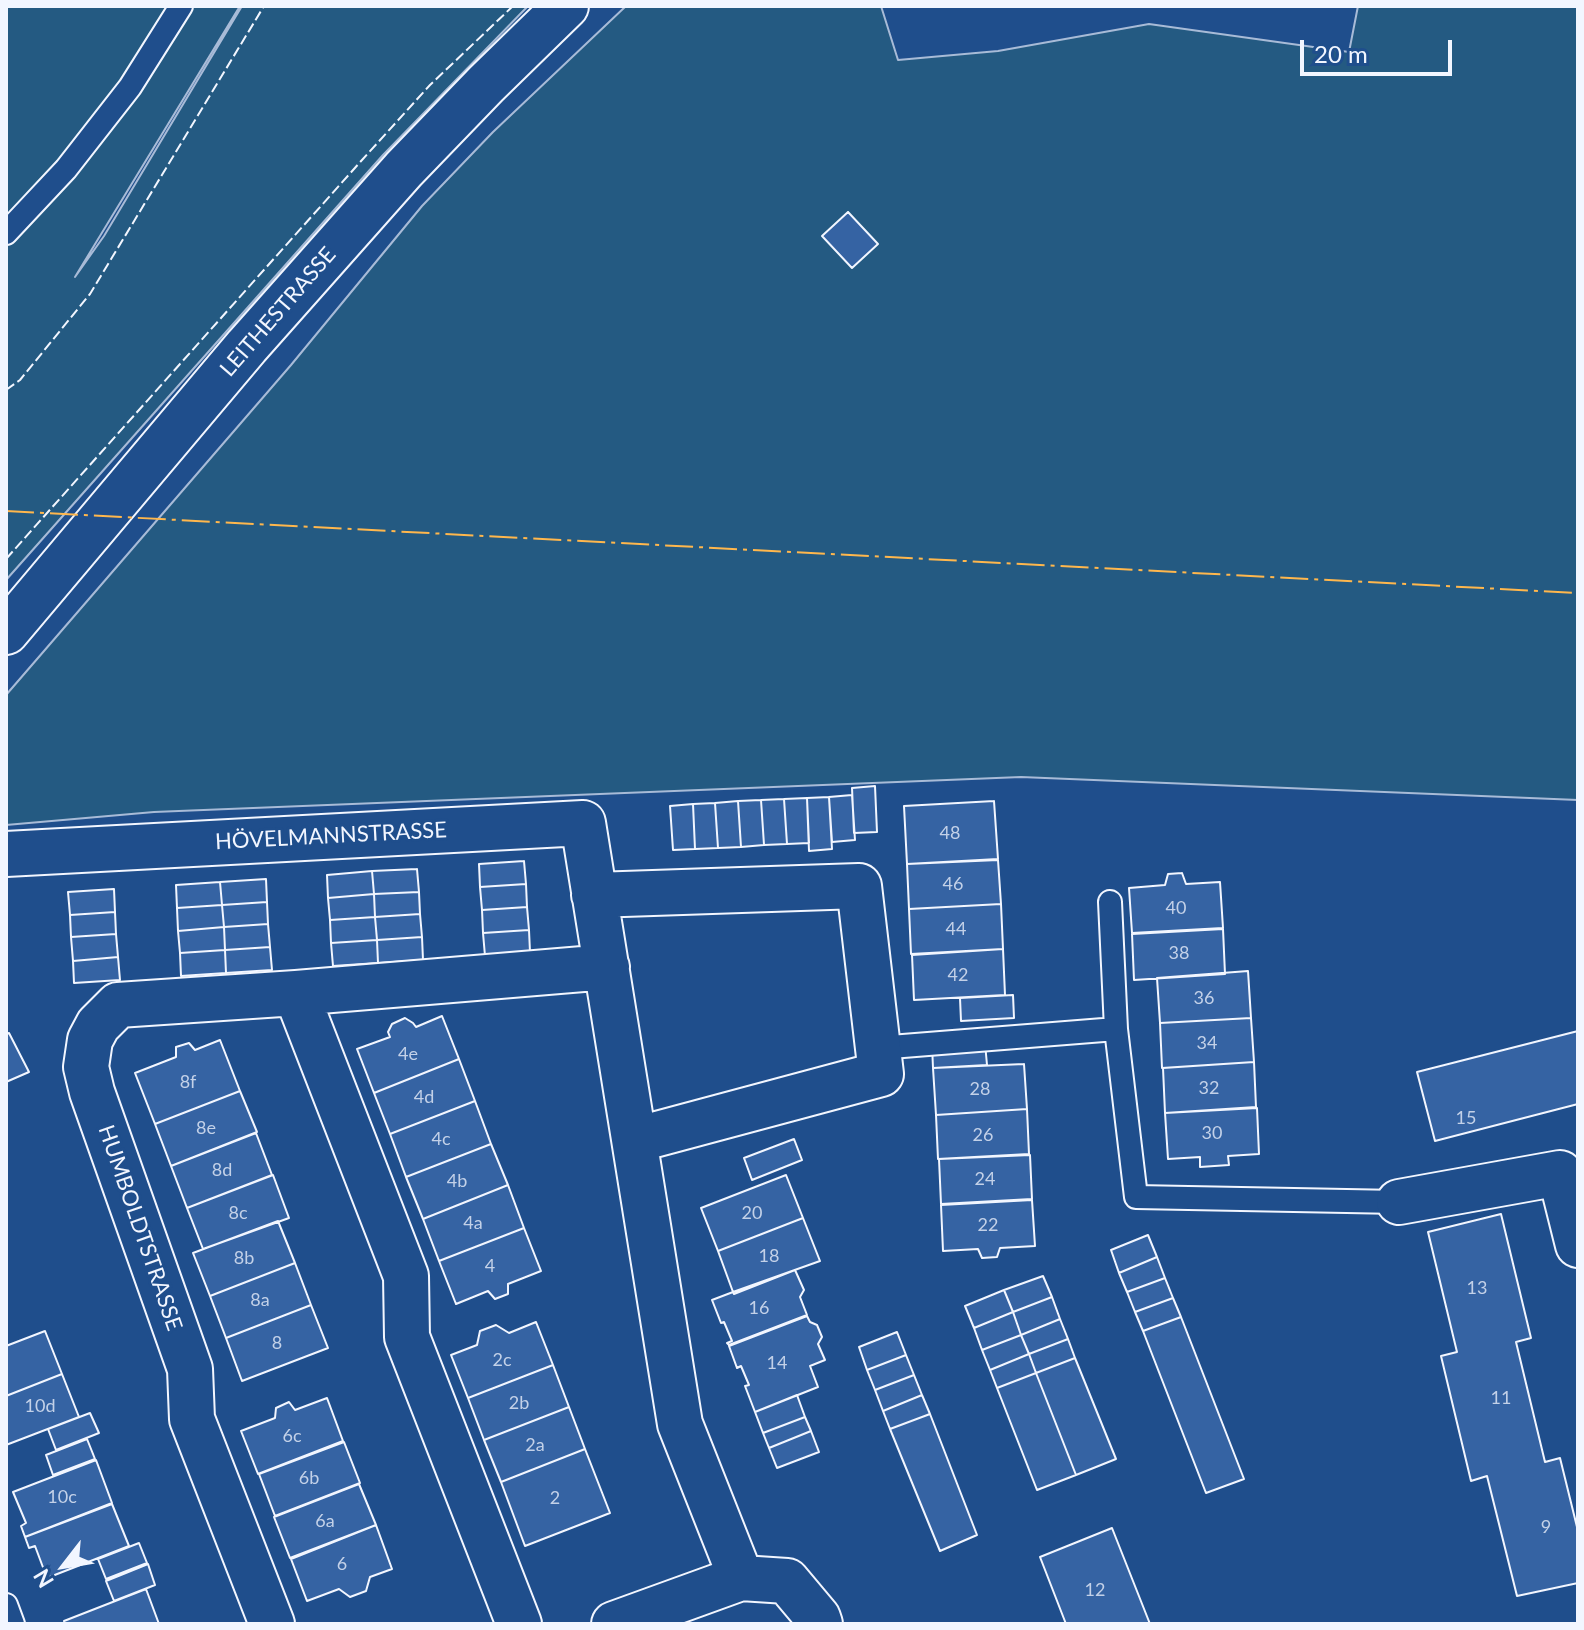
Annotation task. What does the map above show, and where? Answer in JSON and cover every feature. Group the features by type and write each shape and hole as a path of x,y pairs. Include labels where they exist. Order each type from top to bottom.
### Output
{"street":[{"name":"LEITHESTRASSE","path":"6,632 247,346 404,169 566,6"},
{"name":"HÖVELMANNSTRASSE","path":"6,854 583,823 680,1424 741,1578"},
{"path":"594,895 859,886 881,1074 635,1140"},
{"name":"HUMBOLDTSTRASSE","path":"272,1624 192,1419 190,1369 92,1092 86,1067 90,1040 98,1025 118,1005 607,967"},
{"path":"296,993 406,1276 407,1337 519,1624"},
{"path":"1399,1202 1560,1173 1578,1245"},
{"path":"614,1624 741,1578 787,1581 820,1624"}],"lane":[{"path":"6,233 66,169 130,87 181,6"},
{"path":"1110,902 1116,1029 1136,1197 1399,1202"},
{"path":"878,1048 1116,1029"},
{"path":"6,1605 13,1624"}],"shaded area":[{"path":"6,6 240,6 75,277 104,236 242,6 528,6 383,155 6,580"},
{"path":"626,6 881,6 898,60 998,51 1149,24 1349,52 1358,6 1578,6 1578,800 1021,777 154,812 6,825 6,695 291,365 422,206 493,132"}],"building":[{"path":"848,212 878,244 852,268 822,236"},
{"path":"875,786 877,832 854,833 852,788"},
{"path":"852,795 855,840 832,842 829,797"},
{"path":"829,797 832,849 809,851 807,798"},
{"path":"807,798 809,843 787,844 784,799"},
{"path":"784,799 787,844 764,845 761,800"},
{"path":"761,800 764,845 741,847 738,801"},
{"path":"738,801 741,847 718,848 715,803"},
{"path":"994,801 998,859 907,864 904,806"},
{"path":"715,803 718,848 695,849 693,804"},
{"path":"693,804 695,849 673,850 670,806"},
{"path":"998,860 1001,904 909,909 907,864"},
{"path":"524,861 526,884 480,887 479,864"},
{"path":"417,869 419,892 374,894 372,871"},
{"path":"372,871 374,894 328,898 327,875"},
{"path":"1182,873 1186,884 1220,882 1223,928 1132,933 1129,888 1165,885 1168,874"},
{"path":"266,879 267,902 222,905 220,882"},
{"path":"220,882 222,905 177,908 176,885"},
{"path":"526,884 527,907 482,910 480,887"},
{"path":"114,889 115,912 70,915 68,892"},
{"path":"419,892 420,914 375,917 374,894"},
{"path":"374,894 375,917 330,920 328,898"},
{"path":"267,902 268,924 224,927 222,905"},
{"path":"1001,904 1003,949 911,954 909,909"},
{"path":"222,905 224,927 178,931 177,908"},
{"path":"527,907 529,930 483,933 482,910"},
{"path":"115,912 116,934 71,937 70,915"},
{"path":"420,914 422,937 377,940 375,917"},
{"path":"375,917 377,940 331,943 330,920"},
{"path":"268,924 270,947 225,950 224,927"},
{"path":"224,927 225,950 180,953 178,931"},
{"path":"1223,929 1225,974 1134,980 1132,934"},
{"path":"529,930 530,952 485,956 483,933"},
{"path":"116,934 118,957 73,961 71,937"},
{"path":"422,937 423,960 378,963 377,940"},
{"path":"377,940 378,963 333,966 331,943"},
{"path":"270,947 272,970 226,973 225,950"},
{"path":"1003,949 1005,995 914,1000 912,955"},
{"path":"225,950 226,973 181,976 180,953"},
{"path":"118,957 120,980 74,983 73,961"},
{"path":"1248,971 1251,1018 1160,1023 1157,978"},
{"path":"1013,995 1014,1018 961,1021 960,998"},
{"path":"442,1016 459,1059 374,1093 357,1049 390,1037 388,1032 392,1024 405,1018 416,1027"},
{"path":"1251,1018 1254,1062 1162,1068 1160,1023"},
{"path":"1578,1031 1578,1104 1435,1141 1417,1072"},
{"path":"9,1033 29,1072 6,1082 6,1034"},
{"path":"220,1040 240,1091 155,1124 135,1073 176,1057 176,1047 189,1043 195,1050"},
{"path":"985,1043 987,1065 933,1068 932,1045"},
{"path":"459,1059 475,1101 390,1134 374,1093"},
{"path":"1254,1062 1256,1107 1165,1113 1163,1068"},
{"path":"1024,1064 1027,1109 936,1115 933,1068"},
{"path":"240,1091 257,1132 171,1166 155,1124"},
{"path":"475,1101 491,1144 406,1177 390,1134"},
{"path":"1257,1108 1259,1154 1228,1156 1229,1165 1200,1167 1200,1157 1168,1159 1165,1113"},
{"path":"1027,1109 1029,1154 938,1159 936,1115"},
{"path":"256,1133 272,1175 187,1208 171,1166"},
{"path":"794,1139 802,1160 752,1180 744,1158"},
{"path":"491,1144 508,1185 423,1219 406,1177"},
{"path":"1030,1155 1032,1199 941,1204 939,1159"},
{"path":"273,1175 289,1218 203,1249 187,1208"},
{"path":"786,1175 803,1218 718,1251 701,1208"},
{"path":"508,1185 524,1228 439,1261 423,1219"},
{"path":"1032,1200 1035,1246 1000,1248 997,1257 982,1258 978,1249 943,1251 941,1205"},
{"path":"1501,1214 1531,1338 1516,1342 1545,1462 1560,1458 1578,1531 1578,1583 1517,1596 1487,1476 1471,1481 1441,1356 1457,1352 1428,1232"},
{"path":"803,1218 820,1261 733,1292 718,1251"},
{"path":"278,1221 295,1263 210,1296 193,1253"},
{"path":"524,1228 541,1271 508,1284 508,1294 495,1299 488,1291 456,1304 439,1261"},
{"path":"1148,1235 1157,1257 1119,1273 1111,1250"},
{"path":"1157,1257 1165,1278 1127,1292 1119,1273"},
{"path":"295,1263 311,1305 226,1338 210,1296"},
{"path":"795,1270 804,1290 800,1297 807,1315 729,1345 727,1343 732,1341 712,1300"},
{"path":"1043,1276 1052,1297 1013,1312 1004,1290"},
{"path":"1165,1278 1173,1298 1135,1312 1127,1292"},
{"path":"1004,1290 1013,1312 974,1328 965,1306"},
{"path":"1052,1297 1060,1319 1021,1335 1013,1312"},
{"path":"1173,1298 1181,1317 1143,1331 1135,1312"},
{"path":"311,1305 328,1348 242,1381 226,1338"},
{"path":"1013,1312 1021,1335 982,1350 974,1328"},
{"path":"807,1316 810,1322 817,1325 822,1337 818,1344 825,1360 810,1366 818,1387 755,1412 745,1386 749,1385 741,1366 737,1368 729,1346"},
{"path":"1181,1317 1244,1479 1206,1493 1143,1331"},
{"path":"1060,1319 1068,1339 1029,1354 1021,1335"},
{"path":"536,1322 553,1365 468,1398 451,1355 477,1345 480,1331 496,1325 509,1333"},
{"path":"45,1331 62,1374 6,1396 6,1346"},
{"path":"897,1332 906,1355 867,1370 859,1347"},
{"path":"1021,1335 1029,1354 990,1370 982,1350"},
{"path":"1068,1339 1075,1358 1036,1373 1029,1354"},
{"path":"1029,1354 1036,1373 997,1388 990,1370"},
{"path":"906,1355 914,1375 875,1390 867,1370"},
{"path":"1075,1358 1116,1459 1076,1475 1036,1373"},
{"path":"553,1365 569,1407 484,1440 468,1398"},
{"path":"1036,1373 1076,1475 1037,1490 997,1388"},
{"path":"62,1374 79,1417 6,1445 6,1396"},
{"path":"914,1375 922,1395 883,1411 875,1390"},
{"path":"797,1395 805,1417 763,1433 755,1412"},
{"path":"922,1395 930,1414 890,1429 883,1411"},
{"path":"327,1398 343,1441 258,1474 241,1431 275,1418 276,1408 289,1402 295,1410"},
{"path":"569,1407 585,1449 501,1482 484,1440"},
{"path":"90,1413 99,1433 56,1450 48,1429"},
{"path":"930,1414 977,1535 940,1551 890,1429"},
{"path":"805,1417 811,1431 769,1448 763,1433"},
{"path":"811,1431 819,1452 777,1468 769,1448"},
{"path":"87,1439 95,1459 53,1475 46,1455"},
{"path":"344,1442 360,1483 275,1516 259,1474"},
{"path":"585,1449 610,1513 525,1546 501,1482"},
{"path":"96,1460 112,1503 25,1537 21,1526 26,1523 13,1492"},
{"path":"359,1484 376,1525 290,1558 274,1517"},
{"path":"112,1504 129,1546 47,1578 35,1546 29,1548 25,1537"},
{"path":"376,1525 392,1569 370,1577 366,1591 350,1597 339,1589 307,1601 291,1559"},
{"path":"1112,1528 1150,1624 1066,1624 1040,1557"},
{"path":"139,1543 147,1563 106,1579 98,1559"},
{"path":"148,1564 155,1585 114,1601 106,1581"},
{"path":"146,1589 159,1624 65,1624 64,1621"}],"fence":[{"path":"6,390 20,380 90,294 264,6"},
{"path":"6,559 430,85 513,6"}],"power":[{"path":"6,511 1578,593"}]}
